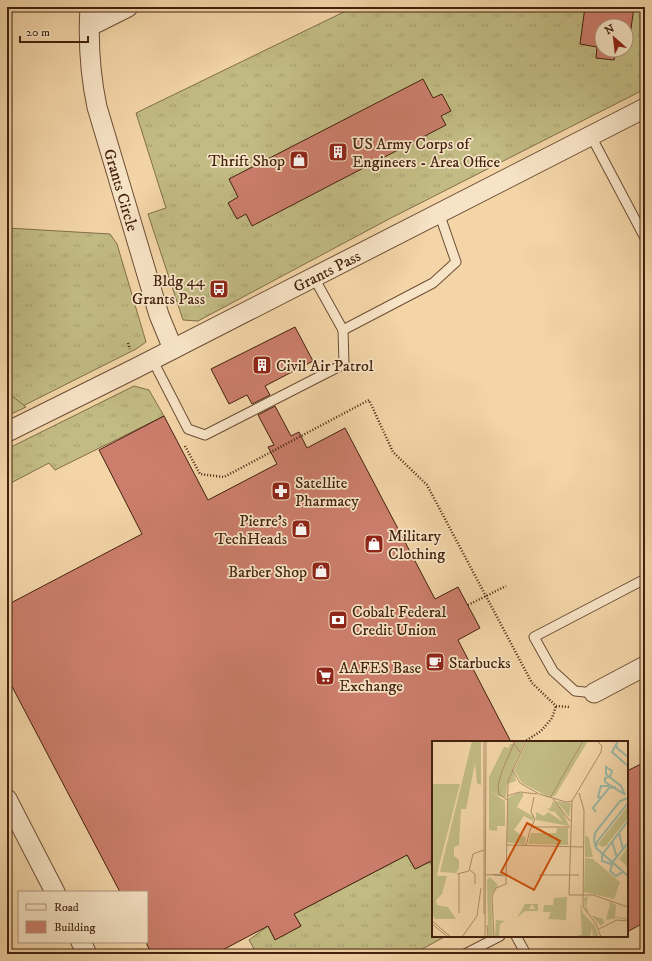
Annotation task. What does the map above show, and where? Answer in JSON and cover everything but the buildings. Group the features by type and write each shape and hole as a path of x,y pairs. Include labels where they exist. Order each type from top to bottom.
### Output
{"street":[{"name":"Grants Circle","path":"90,7 89,55 96,107 159,315 173,349"},
{"path":"90,26 128,7"},
{"name":"Grants Pass","path":"7,432 173,349 313,276 439,214 645,108"},
{"path":"594,693 645,666"},
{"path":"7,799 54,891"}],"lane":[{"path":"591,136 645,238"},
{"path":"343,330 434,283 456,262 439,214"},
{"path":"152,359 188,429 206,435 344,364 343,330 313,276"},
{"path":"594,693 575,691 553,671 534,637 645,579"},
{"path":"465,954 498,937"},
{"path":"517,937 526,954"}],"path":[{"path":"369,400 393,452 427,486 532,683 556,706 570,707"},
{"path":"468,605 506,586"},
{"path":"525,741 540,731 548,723 552,718 556,706"}],"green space":[{"path":"354,7 645,7 645,89 389,219 198,321 183,320 148,214 166,208 136,113"},
{"path":"7,228 110,234 117,244 146,342 136,349 7,414"},
{"path":"134,386 149,390 164,416 55,470 49,463 7,485 7,449"},
{"path":"7,392 26,407 7,416"},
{"path":"407,855 415,869 430,862 432,866 432,937 444,937 413,954 257,954 249,940 268,926 275,939 301,926 294,914"}],"place":[{"name":"US Army Corps of Engineers - Area Office","path":"338,152"},
{"name":"Thrift Shop","path":"299,160"},
{"name":"Bldg 44 Grants Pass","path":"219,289"},
{"name":"Civil Air Patrol","path":"262,365"},
{"name":"Satellite Pharmacy","path":"281,491"},
{"name":"Pierre's TechHeads","path":"301,529"},
{"name":"Military Clothing","path":"374,544"},
{"name":"Barber Shop","path":"321,571"},
{"name":"Cobalt Federal Credit Union","path":"338,620"},
{"name":"Starbucks","path":"435,662"},
{"name":"AAFES Base Exchange","path":"325,676"}]}
